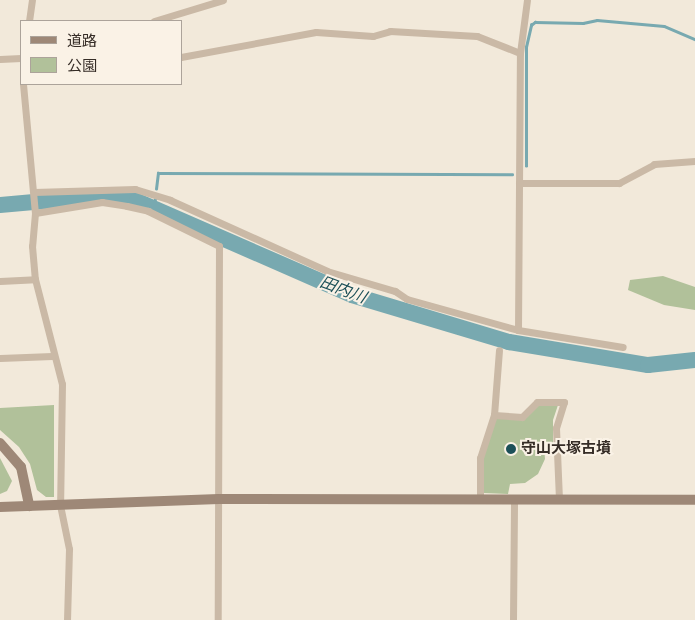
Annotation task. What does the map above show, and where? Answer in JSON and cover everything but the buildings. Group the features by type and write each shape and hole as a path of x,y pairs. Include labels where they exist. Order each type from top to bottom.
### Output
{"street":[{"path":"29,20 32,0"},
{"path":"157,20 223,0"},
{"path":"518,330 520,53 527,0"},
{"path":"182,57 316,32 373,36 390,31 477,36 520,53"},
{"path":"0,59 20,58"},
{"path":"23,85 34,194 35,212 32,246 35,279 52,356 62,384 60,505 69,549 67,620"},
{"path":"519,183 619,182 654,164 695,162"},
{"path":"34,194 135,189 170,200 327,271 395,291 407,298 518,330 623,347"},
{"path":"35,212 102,202 126,206 148,211 219,246 218,620"},
{"path":"0,281 35,279"},
{"path":"480,500 480,458 494,415 499,350"},
{"path":"0,358 52,356"},
{"path":"494,415 522,417 537,402 564,402 556,428 559,500"},
{"path":"0,443 21,467 30,506"},
{"path":"0,507 219,499 695,500"},
{"path":"513,620 514,500"}],"green space":[{"path":"663,276 695,287 695,310 664,305 628,290 630,280"},
{"path":"538,404 558,405 553,420 553,447 544,448 545,459 538,474 525,483 510,484 508,494 484,493 483,459 496,417 524,419"},
{"path":"54,405 54,497 46,497 37,490 30,464 19,447 0,430 0,408"},
{"path":"0,458 12,481 7,491 0,494"}],"water":[{"path":"0,201 51,202 0,210"}],"waterway":[{"path":"526,166 526,47 531,25 535,22 583,23 597,20 664,26 695,39"},
{"path":"156,189 158,173 512,174"},
{"name":"田内川","path":"0,205 101,196 137,201 352,295 509,342 648,365 695,360"},
{"name":"田内川","path":"154,206 155,199"}],"place":[{"name":"守山大塚古墳","path":"511,449"}]}
